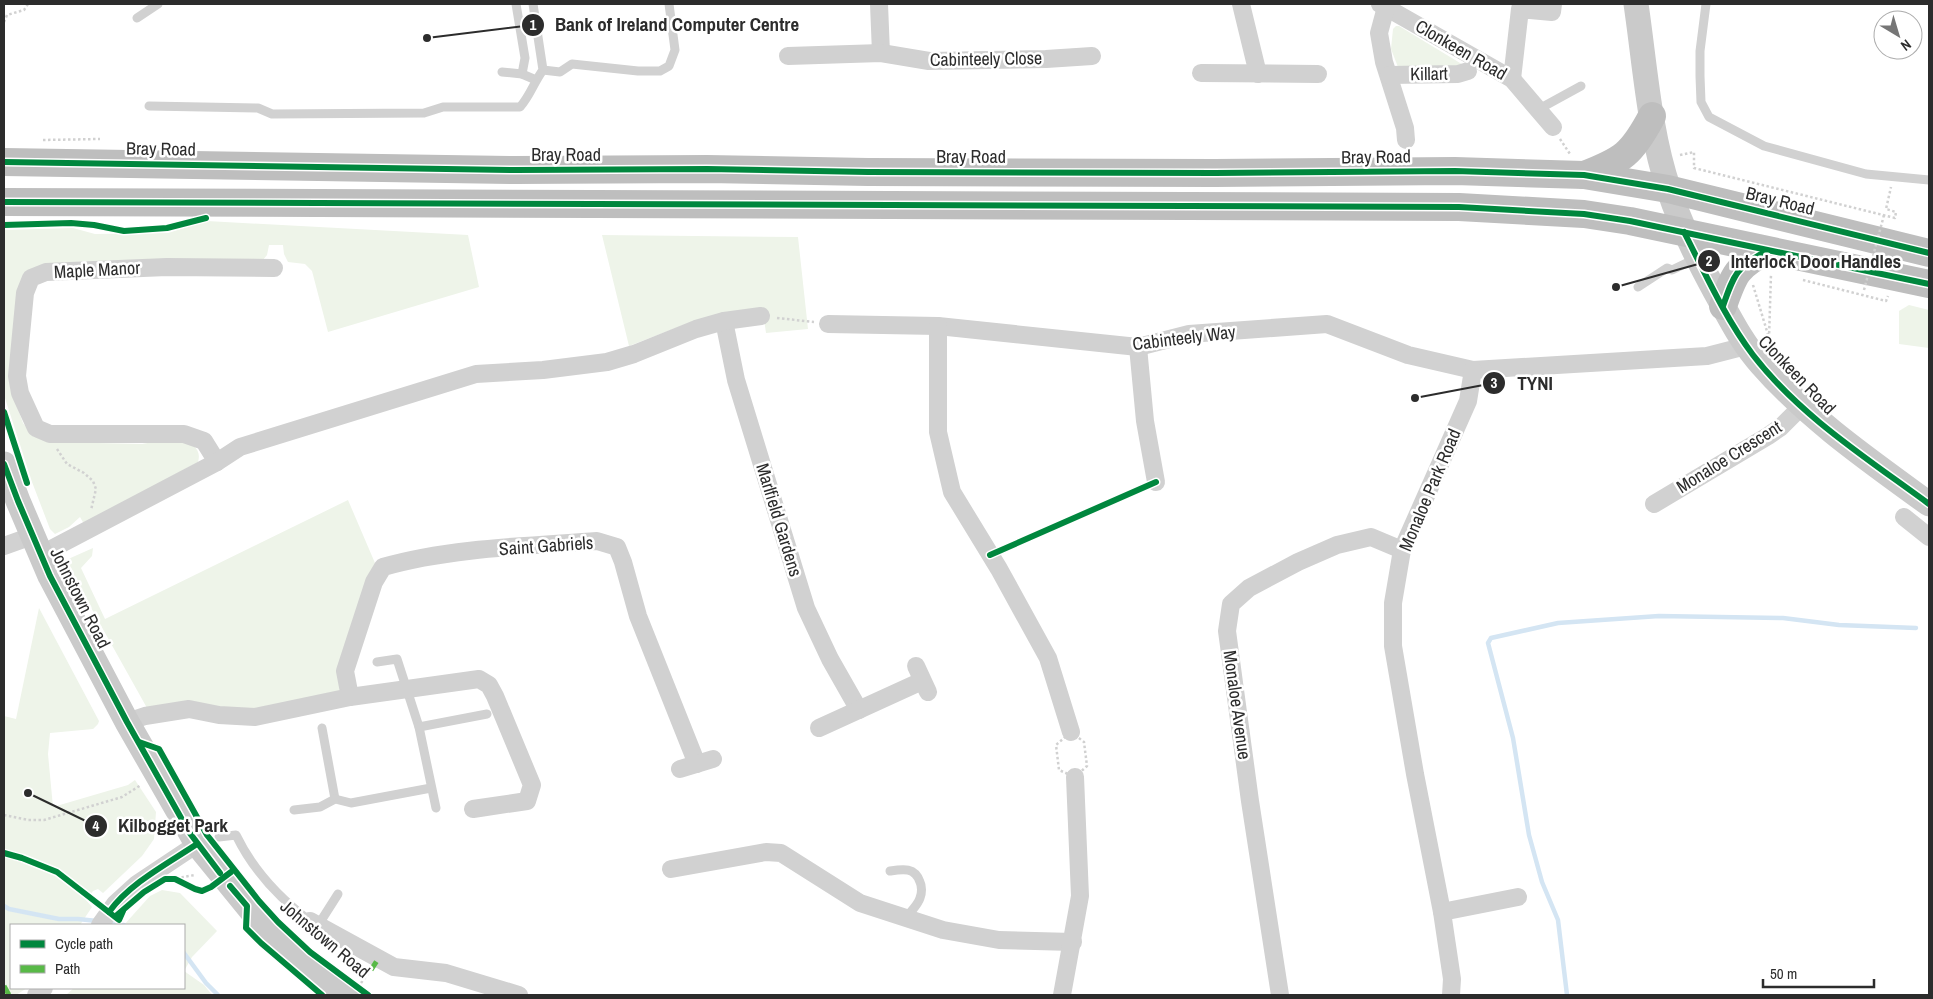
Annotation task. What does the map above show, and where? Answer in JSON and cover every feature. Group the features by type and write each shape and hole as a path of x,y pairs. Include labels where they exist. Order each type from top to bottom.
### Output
{"highway":[{"path":"1584,175 1613,164 1625,156 1640,138 1652,116"},
{"name":"Bray Road","path":"4,162 515,170 708,169 868,172 1185,173 1455,171 1584,175 1677,212 1772,262 1866,284 1929,284"},
{"path":"1455,171 1497,182 1723,220 1836,250 1866,284"},
{"name":"Bray Road","path":"9,205 1459,207 1584,214 1630,221 1677,212 1929,253"},
{"path":"1723,306 1730,285 1739,269 1748,261 1772,262"}],"street":[{"path":"879,4 881,52"},
{"path":"1241,4 1258,74"},
{"path":"1512,79 1520,9 1552,12 1553,4"},
{"name":"Clonkeen Road","path":"1636,4 1652,116 1677,212 1697,257 1746,346 1802,406 1842,440 1929,504"},
{"name":"Clonkeen Road","path":"1383,5 1512,79 1553,128"},
{"name":"Killart","path":"1383,5 1379,33 1388,75 1405,128 1406,140"},
{"name":"Cabinteely Close","path":"788,56 881,52 929,61 1046,59 1092,56"},
{"name":"Killart","path":"1388,75 1458,74 1468,70"},
{"path":"1201,73 1318,74"},
{"name":"Maple Manor","path":"50,434 36,428 20,393 17,376 24,293 31,278 46,272 167,267 274,268"},
{"path":"4,546 36,545 78,535 217,462 240,447 476,374 543,370 607,362 634,354 696,329 761,316"},
{"name":"Marlfield Gardens","path":"724,322 736,380 806,608 830,659 859,710"},
{"name":"Cabinteely Way","path":"828,324 938,326 1138,346 1189,334 1327,324 1408,355 1473,370"},
{"path":"938,326 938,432 952,492 999,569 1048,658 1071,732"},
{"path":"1138,346 1145,421 1156,482"},
{"path":"1473,370 1707,356 1746,346"},
{"name":"Monaloe Park Road","path":"1451,995 1452,979 1442,912 1415,774 1393,646 1393,603 1402,550 1468,401 1473,370"},
{"name":"Monaloe Crescent","path":"1654,504 1781,428 1802,406"},
{"path":"50,434 184,434 204,441 217,462"},
{"name":"Johnstown Road","path":"4,464 36,545 127,722 208,840 214,876 267,930 348,990"},
{"path":"1904,517 1929,537"},
{"name":"Monaloe Avenue","path":"1280,995 1250,801 1227,631 1231,604 1249,588 1298,562 1338,545 1371,537 1402,550"},
{"name":"Saint Gabriels","path":"350,697 345,671 374,582 383,567 400,562 456,554 597,541 617,547 638,616 697,764"},
{"path":"127,722 145,716 189,709 219,715 255,717 350,697 479,679 489,685 532,785 527,801 473,809"},
{"path":"819,728 922,680"},
{"path":"1062,995 1080,896 1074,777"},
{"path":"103,921 115,904 137,884 208,840"},
{"path":"672,869 766,852 781,853 860,903 943,930 999,940 1073,942"},
{"path":"1442,912 1518,897"},
{"path":"313,924 394,967 446,974 519,995"}],"lane":[{"path":"137,18 158,4"},
{"path":"516,4 526,58 522,74"},
{"path":"149,106 258,108 272,114 424,113 443,107 520,107 528,98 536,80 544,70 533,4"},
{"path":"544,70 560,72 572,64 638,71 660,71 669,66 675,50 674,31 669,12 670,4"},
{"path":"1706,4 1700,51 1700,76 1701,102 1709,117 1764,146 1866,174 1929,180"},
{"path":"502,72 522,74 536,80"},
{"path":"1539,110 1581,86"},
{"path":"1638,287 1666,268 1672,270 1697,257"},
{"path":"377,662 397,659 419,726 436,808"},
{"path":"419,726 487,714"},
{"path":"322,728 335,799"},
{"path":"294,810 320,807 335,799 350,803 432,788"},
{"path":"208,840 236,835 245,854 266,880 289,906 313,924 338,894"},
{"path":"890,871 904,869 913,871 917,874 921,885 920,898 906,918"}],"path":[{"path":"4,22 7,15 24,10 28,4"},
{"path":"1553,128 1584,175"},
{"path":"42,140 100,139"},
{"path":"1729,176 1895,218 1896,212 1886,209 1893,178"},
{"path":"1866,284 1884,215"},
{"path":"1754,278 1753,284 1757,301 1769,338 1772,262"},
{"path":"1795,279 1886,301 1888,296 1880,294"},
{"path":"761,316 828,324"},
{"path":"50,434 58,452 67,464 93,481 96,489 91,512 77,526 78,535"},
{"path":"1071,732 1084,742 1087,766 1074,777 1059,770 1056,745 1071,732"},
{"path":"4,815 28,820 44,820 122,797 141,785"},
{"path":"165,880 177,880 194,874 214,876"},
{"path":"177,880 189,886"},
{"path":"348,990 371,970"}],"shaded area":[{"path":"1399,26 1465,66 1398,67 1391,49 1393,29"},
{"path":"207,221 468,235 479,287 328,332 312,271 305,264 288,262 284,254 283,245 269,245 267,255 262,261 166,259 19,285 10,387 23,423 33,436 52,442 142,444 182,437 195,447 199,454 198,462 84,524 80,517 69,527 55,534 50,529 32,482 4,395 4,230 73,228 95,234 168,233"},
{"path":"602,235 798,237 808,329 766,333 763,312 725,313 686,324 629,346"},
{"path":"1909,305 1929,310 1929,348 1899,344 1899,311"},
{"path":"348,500 378,570 339,692 240,712 147,708 66,560 93,548 92,556 81,568 105,619"},
{"path":"39,608 99,721 93,729 50,733 48,754 53,807 128,785 135,780 156,812 154,839 142,856 103,893 98,889 93,891 86,900 92,907 81,924 10,924 10,989 25,989 16,995 4,995 4,716 16,719"},
{"path":"162,890 180,893 217,931 192,957 185,969 185,924 125,924 150,896"},
{"path":"185,972 204,985 212,995 66,995 73,989 185,989"}],"waterway":[{"path":"1567,995 1558,920 1542,882 1529,835 1513,738 1488,643 1491,638 1558,623 1659,616 1783,618 1839,625 1916,628"},
{"path":"4,906 9,909 59,919 97,921"},
{"path":"108,923 116,924"},
{"path":"185,954 206,983 218,995"}],"marked path":[{"path":"371,970 378,959"},
{"path":"4,986 9,995"}],"cycle path":[{"path":"4,162 515,170 707,169 868,172 1215,173 1455,171 1584,175 1668,189 1929,253"},
{"path":"4,202 1459,207 1584,214 1630,221 1929,284"},
{"path":"4,225 71,223 124,231 167,228 206,218"},
{"path":"1684,232 1733,326 1753,355 1772,377 1792,398 1836,436 1929,504"},
{"path":"1723,306 1730,286 1738,272 1749,261 1767,251"},
{"path":"4,412 27,483"},
{"path":"4,464 50,576 127,722 189,832 220,873"},
{"path":"990,555 1156,482"},
{"path":"139,742 159,749 207,835 278,922 310,952 368,995"},
{"path":"109,912 138,883 197,844"},
{"path":"4,853 57,872 119,920 123,911"},
{"path":"117,915 144,892 165,879 175,879 202,891 211,887 231,872"},
{"path":"230,886 247,906 246,928 322,995"}],"place":[{"name":"Bank of Ireland Computer Centre","path":"427,38"},
{"name":"Interlock Door Handles","path":"1616,287"},
{"name":"TYNI","path":"1415,398"},
{"name":"Kilbogget Park","path":"28,793"}]}
